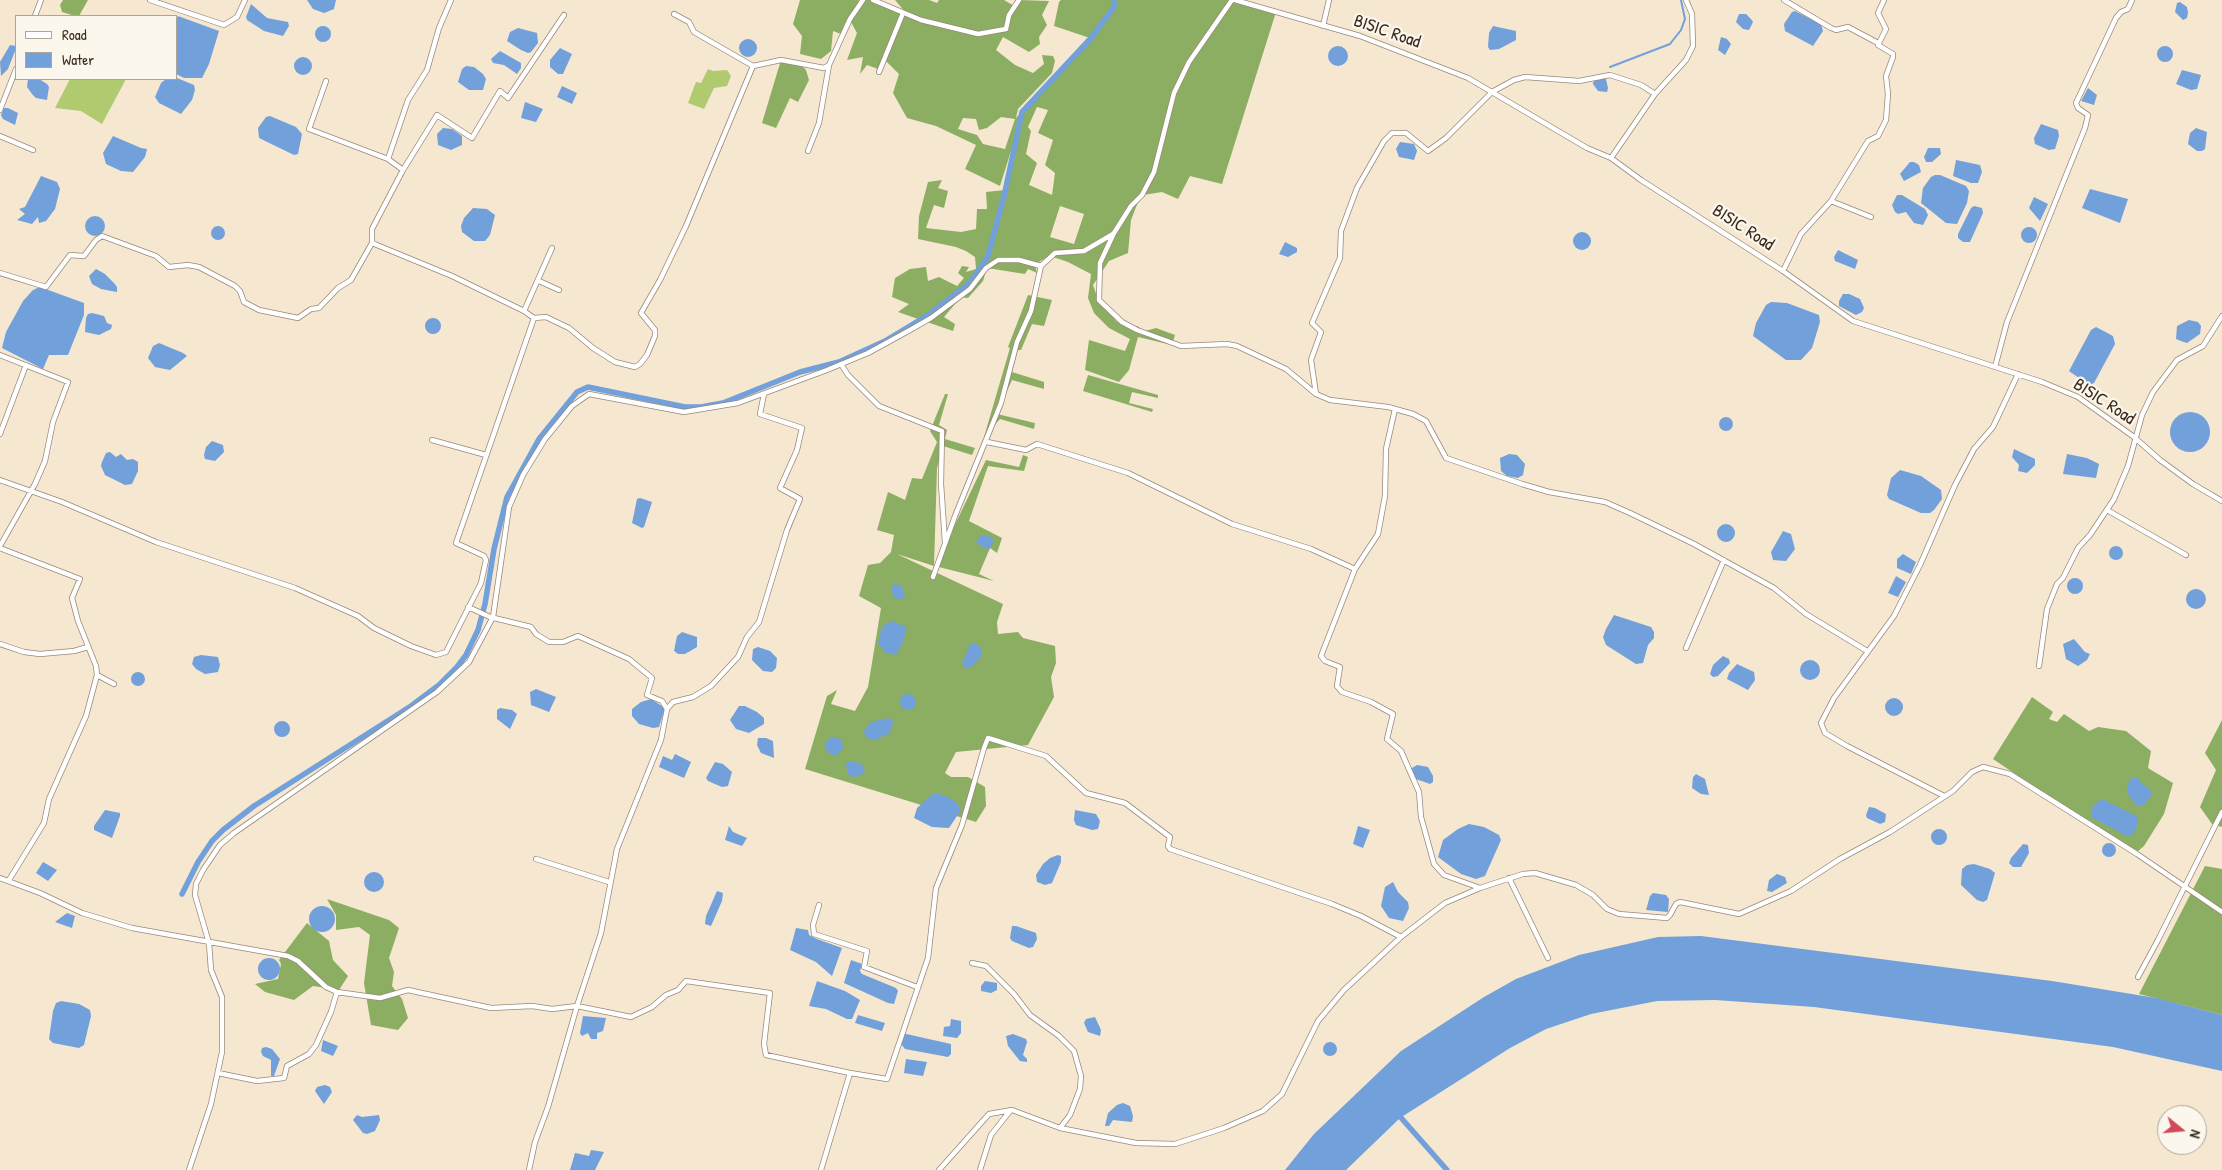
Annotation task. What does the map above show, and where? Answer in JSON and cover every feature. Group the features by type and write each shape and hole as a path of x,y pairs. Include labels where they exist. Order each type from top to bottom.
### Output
{"street":[{"path":"35,15 41,0"},
{"path":"150,0 224,25 237,17 245,0"},
{"path":"388,159 408,100 427,70 440,28 452,0"},
{"path":"808,151 819,123 829,65 850,19 863,0"},
{"path":"873,0 903,13 965,32 978,34 1006,29 1009,15 1018,0"},
{"path":"1234,0 1189,62 1174,93 1154,172 1142,195 1131,206 1114,233 1100,263 1099,300 1122,322 1137,330 1184,347 1226,344 1237,346 1286,369 1316,394 1337,401 1395,408 1426,420 1446,458 1549,492 1605,502 1724,560 1774,588 1806,614 1867,651"},
{"name":"BISIC Road","path":"1234,0 1246,1 1360,36 1416,56 1468,78 1587,148 1611,158 1641,180 1783,271 1853,321 2018,374 2078,397 2134,437 2160,460 2192,484 2222,501"},
{"path":"1323,26 1329,0"},
{"path":"1611,158 1656,94 1686,60 1694,46 1692,14 1686,0"},
{"path":"1783,271 1801,234 1830,201 1864,147 1873,138 1878,136 1886,120 1888,94 1886,76 1894,57 1893,54 1878,43 1848,27 1836,30 1831,28 1784,0"},
{"path":"1878,43 1886,29 1878,13 1884,0"},
{"path":"1995,367 2007,322 2086,128 2088,115 2078,108 2076,103 2116,18 2121,12 2128,9 2132,0"},
{"path":"879,72 903,13"},
{"path":"674,14 689,22 694,32 753,66 781,60 824,68 829,65"},
{"path":"0,272 46,287 70,255 84,256 96,240 102,236 126,243 156,256 169,267 188,265 199,267 235,286 240,291 244,302 259,310 298,318 310,309 319,308 338,288 351,280 372,243 372,229 403,170 437,115 472,138 500,91 508,98 564,15"},
{"path":"372,243 452,276 524,311 534,318 546,317 569,328 593,348 615,362 635,367 647,355 655,336 655,330 640,313 660,280 686,226 753,66"},
{"path":"0,110 15,72"},
{"path":"1316,394 1312,360 1321,332 1312,323 1340,258 1342,231 1357,188 1384,142 1392,133 1406,133 1428,151 1446,138 1492,92 1514,80 1525,77 1579,81 1610,75 1633,82 1656,94"},
{"path":"326,81 309,129 388,159 403,170"},
{"path":"0,136 33,150"},
{"path":"1830,201 1871,217"},
{"path":"933,577 1002,403 1017,342 1030,311 1041,266 1055,253 1084,251 1114,233"},
{"path":"524,311 539,281 552,248"},
{"path":"189,1170 211,1104 222,1052 222,997 210,970 209,943 195,895 196,884 203,870 220,845 234,832 437,692 469,662 491,617 509,507 523,475 545,439 572,406 589,394 684,412 720,407 764,394 868,353 931,318 970,289 986,268 998,260 1019,260 1041,266"},
{"path":"539,281 559,290"},
{"path":"2039,666 2047,609 2057,584 2064,578 2078,548 2090,535 2114,499 2128,466 2134,437 2142,415 2162,378 2177,360 2203,346 2222,316"},
{"path":"0,480 79,508 156,542 295,588 358,616 374,628 436,655 446,652 481,583 486,560 484,556 456,543 534,318"},
{"path":"0,356 68,382 53,422 45,461 35,484 0,547 80,579 72,598 96,666 97,675 86,716 49,799 44,823 9,880"},
{"path":"841,364 848,375 879,406 942,431 941,484 946,542"},
{"path":"0,434 26,365"},
{"path":"1944,796 1847,746 1821,728 1824,715 1867,651 1894,616 1974,449 1993,427 2018,374"},
{"path":"529,1170 535,1142 548,1107 577,1006 601,933 609,882 617,849 661,740 668,708 673,702 693,697 711,686 738,657 747,638 759,622 787,530 800,499 780,488 797,450 802,428 760,414 764,394"},
{"path":"1395,408 1386,449 1385,496 1378,534 1355,570 1321,656 1325,661 1340,667 1337,686 1342,692 1371,702 1393,714 1387,739 1401,751 1419,792 1421,817 1434,864 1444,875 1480,888"},
{"path":"432,440 486,455"},
{"path":"987,442 1026,450 1037,444 1128,473 1232,524 1311,550 1355,570"},
{"path":"2106,510 2186,556"},
{"path":"1686,648 1724,560"},
{"path":"468,608 491,617 531,627 536,634 550,642 563,642 578,636 629,659 652,678 647,695 662,701 668,708"},
{"path":"0,644 24,652 46,654 74,651 88,646"},
{"path":"97,675 114,684"},
{"path":"0,878 9,880 91,916 157,934 199,939 209,943 250,948 288,956 298,961 326,987 337,992 380,998 408,990 491,1008 532,1006 552,1009 577,1006 631,1017 652,1007 686,981 770,993 764,1044 766,1055 850,1074 887,1079 928,958 936,888 962,825 988,738 1046,756 1086,793 1125,803 1170,837 1168,846 1170,849 1332,904 1361,916 1401,937"},
{"path":"939,1170 989,1114 1010,1111 1060,1128 1136,1143 1175,1144 1224,1128 1263,1111 1282,1094 1318,1021 1364,970 1401,937 1445,903 1480,888 1509,878 1535,873 1562,878 1586,890 1607,909 1619,914 1641,918 1667,918 1676,904 1680,902 1739,914 1791,891 1953,791 1978,769 1983,767 2002,770 2137,854 2222,912"},
{"path":"2138,976 2222,812"},
{"path":"536,858 609,882"},
{"path":"1509,878 1548,958"},
{"path":"819,905 813,925 814,934 868,951 864,967 917,987"},
{"path":"972,963 986,966 1014,994 1030,1016 1059,1036 1074,1051 1081,1076 1080,1089 1070,1115 1060,1128"},
{"path":"218,1073 257,1081 284,1078 287,1066 309,1054 316,1045 331,1012 337,992"},
{"path":"821,1170 850,1074"},
{"path":"980,1170 991,1135 1010,1111"}],"green space":[{"path":"63,0 88,0 80,15 62,12 60,5"},
{"path":"800,0 858,0 861,3 863,0 873,0 907,14 895,0 929,0 937,3 939,0 1004,0 1016,7 1019,0 1049,1 1042,15 1047,25 1039,37 1040,44 1029,52 1003,37 996,50 1015,65 1033,73 1044,64 1042,55 1053,56 1055,61 1052,73 1018,109 1016,118 1090,38 1054,26 1061,0 1232,0 1189,62 1174,93 1154,172 1140,197 1131,220 1128,253 1109,261 1093,285 1099,302 1109,309 1116,321 1127,328 1137,326 1145,331 1156,328 1175,335 1172,345 1138,337 1129,370 1119,382 1085,370 1089,340 1125,351 1130,339 1109,328 1094,313 1088,298 1091,274 1068,262 1050,256 1035,264 1037,273 1028,269 1025,274 987,268 983,281 968,298 961,297 944,317 955,324 953,331 898,312 909,304 892,297 895,278 910,269 926,267 928,281 939,277 957,286 964,278 958,273 962,266 969,267 966,272 976,269 975,257 966,251 918,239 919,216 928,182 942,180 938,188 948,191 944,208 934,205 926,228 961,232 976,229 977,209 987,209 986,192 1005,190 1020,122 1000,186 965,169 976,145 936,126 907,118 893,93 899,74 885,60 878,69 867,65 860,74 863,57 847,60 857,33 851,22 844,35 833,31 831,51 821,59 800,54 802,36 793,24","holes":["1037,107 1048,110 1038,133 1053,140 1045,165 1055,173 1052,195 1029,185 1037,163 1026,154 1031,131 1028,127","1001,117 1015,119 1005,149 983,144 977,135 958,129 963,118 976,119 979,130 987,128","1060,206 1084,214 1074,244 1050,237"]},
{"path":"1234,2 1276,12 1222,184 1190,176 1178,199 1162,192 1143,195 1156,172 1175,94 1190,62"},
{"path":"781,60 800,64 806,70 809,80 798,102 790,98 776,128 762,123"},
{"path":"708,69 713,71 727,70 731,76 727,86 714,88 704,109 688,103 696,82 701,83"},
{"path":"69,80 125,80 102,124 81,111 55,108"},
{"path":"1028,295 1052,300 1044,326 1032,324 1021,350 1018,350 1012,372 1044,382 1044,389 1012,380 997,414 1035,423 1034,429 1000,419 984,437 1010,348 1008,347"},
{"path":"1088,375 1158,395 1158,398 1132,392 1129,403 1153,409 1152,412 1083,391"},
{"path":"945,394 948,394 939,425 947,430 945,439 975,448 972,455 943,446 937,468 934,566 897,554 1003,604 997,622 998,634 1018,632 1023,638 1055,646 1056,663 1051,677 1054,697 1028,745 956,752 945,773 951,777 968,777 985,787 986,806 976,822 805,769 827,696 837,690 831,704 855,711 868,687 881,608 859,596 868,565 880,563 891,552 894,535 877,530 888,492 905,500 912,478 922,479 937,442 930,431"},
{"path":"1023,455 1028,457 1024,471 988,466 969,521 1002,538 997,553 990,548 979,574 994,581 935,566 986,460 1019,467"},
{"path":"2032,697 2053,712 2049,719 2057,722 2064,714 2089,731 2098,727 2126,731 2151,751 2148,768 2173,783 2164,814 2144,846 2137,852 1993,759"},
{"path":"2222,720 2222,827 2212,824 2200,807 2216,770 2205,753"},
{"path":"2205,866 2222,869 2222,1015 2139,994"},
{"path":"327,899 389,920 399,928 389,958 394,972 392,986 402,999 408,1018 398,1030 371,1025 364,983 370,935 359,927 336,930 336,915"},
{"path":"307,923 329,941 333,960 348,976 339,990 313,986 294,1000 265,992 255,984 278,979 281,964 279,960"}],"water":[{"path":"307,0 336,0 334,9 324,13 313,9"},
{"path":"2180,2 2187,7 2188,13 2187,18 2183,20 2175,12 2177,3"},
{"path":"251,4 267,18 288,22 289,26 283,36 264,31 247,20 246,17"},
{"path":"1795,11 1821,24 1823,31 1813,46 1785,31 1784,24 1792,12"},
{"path":"1739,14 1746,14 1753,22 1749,30 1743,29 1736,22"},
{"path":"178,16 219,31 209,64 202,78 184,78 178,75"},
{"path":"323,26 329,28 331,34 329,40 323,42 317,40 315,34 317,28"},
{"path":"1493,26 1516,31 1516,40 1499,49 1490,50 1488,47 1489,33"},
{"path":"518,28 537,33 538,43 531,52 528,53 521,50 507,41 510,32"},
{"path":"1721,37 1727,39 1731,44 1725,55 1718,50"},
{"path":"748,39 754,42 757,48 754,54 748,57 742,54 739,48 742,42"},
{"path":"10,45 15,46 8,69 1,76 0,62"},
{"path":"1334,46 1342,46 1348,52 1348,60 1342,66 1334,66 1328,60 1328,52"},
{"path":"2165,46 2171,48 2173,54 2171,60 2165,62 2159,60 2157,54 2159,48"},
{"path":"560,48 572,54 563,74 558,74 550,67 550,60"},
{"path":"500,51 521,63 521,68 517,74 504,65 493,63 491,59"},
{"path":"299,57 307,57 312,62 310,73 299,75 294,70 294,62"},
{"path":"466,66 474,67 483,74 486,79 483,90 469,90 458,82 462,69"},
{"path":"2182,70 2201,75 2197,89 2191,90 2176,84"},
{"path":"1602,77 1606,79 1607,92 1598,91 1593,84 1593,82"},
{"path":"178,78 194,85 195,90 192,100 181,114 159,103 155,97 161,83 165,80 178,80"},
{"path":"28,80 41,80 47,84 49,87 47,100 36,98 27,87"},
{"path":"562,86 577,93 572,104 557,97"},
{"path":"2088,88 2097,95 2094,105 2081,101"},
{"path":"525,102 543,109 536,122 521,118"},
{"path":"4,108 18,113 15,125 3,119 1,115"},
{"path":"270,116 296,127 302,134 298,154 294,155 259,138 258,128 266,117"},
{"path":"2041,124 2058,130 2059,136 2055,149 2049,150 2035,144 2034,138"},
{"path":"443,128 452,129 462,136 462,145 451,150 438,145 437,134"},
{"path":"2196,128 2207,132 2205,149 2202,151 2197,151 2188,144 2190,133"},
{"path":"113,136 147,149 145,157 133,172 121,171 106,164 103,153"},
{"path":"1400,142 1414,144 1417,151 1414,160 1399,157 1396,149"},
{"path":"1928,148 1940,148 1941,154 1932,162 1926,162 1924,157"},
{"path":"1956,160 1980,165 1982,172 1978,183 1971,183 1953,176"},
{"path":"1910,162 1919,165 1921,172 1904,181 1900,174"},
{"path":"1940,175 1966,186 1969,191 1967,203 1957,224 1946,223 1921,203 1923,188 1931,177"},
{"path":"41,176 57,182 60,189 55,209 46,221 39,223 38,217 32,224 17,220 25,214 19,209 25,207"},
{"path":"2090,189 2128,199 2120,223 2082,208"},
{"path":"1897,195 1902,195 1925,209 1928,215 1923,225 1914,223 1906,212 1898,214 1895,212 1892,205"},
{"path":"2034,197 2048,204 2040,221 2029,208"},
{"path":"1974,206 1982,208 1983,213 1970,242 1963,242 1958,238 1958,234 1971,208"},
{"path":"473,208 487,209 495,215 490,235 485,241 474,241 462,232 461,226 464,218"},
{"path":"95,216 102,219 105,226 102,233 95,236 88,233 85,226 88,219"},
{"path":"215,226 221,226 225,233 221,240 215,240 211,236 211,230"},
{"path":"2029,227 2035,229 2037,235 2035,241 2029,243 2023,241 2021,235 2023,229"},
{"path":"1582,232 1588,235 1591,241 1588,247 1582,250 1576,247 1573,241 1576,235"},
{"path":"1285,242 1297,248 1297,252 1288,257 1279,254"},
{"path":"1838,250 1858,260 1855,269 1835,261 1834,257"},
{"path":"96,269 105,274 114,283 117,287 117,292 101,289 92,284 89,276"},
{"path":"40,287 84,303 84,315 68,355 49,355 43,369 2,348 6,332 23,301 33,290"},
{"path":"1843,294 1849,294 1860,299 1864,308 1862,312 1856,315 1839,306 1839,301"},
{"path":"1771,302 1787,303 1819,315 1820,322 1812,348 1801,360 1786,360 1753,336 1756,323 1766,305"},
{"path":"88,314 104,316 107,323 112,325 111,329 99,335 85,332 86,318"},
{"path":"430,318 436,318 441,323 439,332 430,334 425,329 425,323"},
{"path":"2189,320 2198,322 2201,326 2200,334 2187,343 2176,339 2177,326"},
{"path":"2096,327 2113,336 2115,344 2094,383 2089,385 2069,371 2091,330"},
{"path":"159,343 187,356 170,370 155,367 148,358 153,346"},
{"path":"2186,412 2194,412 2201,415 2207,421 2210,432 2207,443 2201,449 2194,452 2186,452 2179,449 2173,443 2170,436 2170,428 2173,421 2179,415"},
{"path":"1723,417 1729,417 1733,424 1729,431 1723,431 1719,427 1719,421"},
{"path":"212,441 223,445 224,452 215,461 205,459 204,455 206,447"},
{"path":"2014,449 2035,459 2035,465 2027,473 2018,471 2019,465 2012,457"},
{"path":"110,452 116,457 121,454 127,460 133,459 138,462 138,471 132,484 125,485 105,475 101,466 106,453"},
{"path":"1509,454 1517,455 1525,464 1523,475 1518,478 1507,476 1501,471 1500,458"},
{"path":"2067,454 2087,458 2099,464 2096,478 2063,474"},
{"path":"1900,470 1921,476 1941,490 1942,499 1934,510 1930,513 1921,513 1889,499 1887,495 1891,478"},
{"path":"640,498 652,502 644,527 642,528 632,523 637,499"},
{"path":"1726,524 1734,529 1735,533 1730,541 1726,542 1718,537 1717,533 1722,525"},
{"path":"1783,531 1791,534 1795,549 1786,561 1773,560 1771,552"},
{"path":"981,535 989,536 994,540 989,550 976,543"},
{"path":"2113,546 2119,546 2123,553 2119,560 2113,560 2109,556 2109,550"},
{"path":"1903,554 1916,562 1911,574 1897,568 1897,559"},
{"path":"1896,576 1906,582 1898,597 1888,593"},
{"path":"2075,578 2081,580 2083,586 2081,592 2075,594 2069,592 2067,586 2069,580"},
{"path":"893,584 901,585 906,598 898,599 894,597 891,589"},
{"path":"2196,589 2203,592 2206,599 2203,606 2196,609 2189,606 2186,599 2189,592"},
{"path":"1614,615 1651,627 1654,632 1654,638 1648,645 1643,663 1636,664 1606,645 1603,637"},
{"path":"891,621 907,627 903,642 896,655 886,653 878,643 882,627"},
{"path":"682,632 697,637 697,647 685,654 678,654 674,651 677,636"},
{"path":"2074,639 2085,652 2090,654 2087,660 2078,666 2066,659 2063,644"},
{"path":"970,644 976,644 982,648 981,657 971,668 964,667 962,664"},
{"path":"758,647 770,651 777,658 776,668 772,672 763,671 752,660 753,649"},
{"path":"201,655 218,657 220,665 218,672 205,674 196,669 192,664 194,657"},
{"path":"1723,656 1729,659 1730,663 1718,676 1713,677 1710,674 1713,665"},
{"path":"1806,660 1814,660 1820,666 1820,674 1814,680 1806,680 1800,674 1800,666"},
{"path":"1737,664 1754,672 1755,680 1748,690 1727,679 1729,673"},
{"path":"135,672 141,672 145,679 141,686 135,686 131,682 131,676"},
{"path":"536,689 556,697 549,712 531,705 530,692"},
{"path":"908,694 914,696 916,702 914,708 908,710 902,708 900,702 902,696"},
{"path":"1894,698 1900,701 1903,707 1900,713 1894,716 1888,713 1885,707 1888,701"},
{"path":"651,699 665,708 659,727 653,728 639,724 632,716 632,709 641,702"},
{"path":"739,706 745,706 757,712 764,718 764,724 749,733 736,729 730,720"},
{"path":"500,708 512,710 517,714 510,729 497,719 497,710"},
{"path":"888,718 893,720 892,728 888,734 871,740 865,736 864,731 871,722"},
{"path":"282,721 288,723 290,729 288,735 282,737 276,735 274,729 276,723"},
{"path":"830,737 838,737 843,742 841,753 830,755 825,750 825,742"},
{"path":"758,738 766,738 773,741 774,758 761,753 757,745"},
{"path":"675,754 691,762 684,778 659,767 663,756 672,760"},
{"path":"847,761 861,763 865,771 857,777 849,776 846,767"},
{"path":"715,762 723,764 732,772 728,786 722,787 708,781 706,778"},
{"path":"1417,765 1428,767 1433,776 1433,782 1430,784 1416,779 1412,774 1412,768"},
{"path":"1696,774 1705,779 1709,795 1701,794 1692,788 1693,777"},
{"path":"2131,778 2137,778 2151,791 2151,796 2144,805 2136,805 2128,794 2127,786"},
{"path":"934,793 944,795 956,802 961,810 949,828 932,827 914,818 917,808"},
{"path":"2102,799 2138,817 2138,824 2132,836 2125,835 2091,817 2092,807"},
{"path":"1869,807 1886,814 1885,822 1880,824 1867,818 1866,815"},
{"path":"105,810 120,813 112,838 94,830 94,826"},
{"path":"1075,810 1096,814 1100,821 1098,829 1092,830 1076,825 1074,820"},
{"path":"1469,824 1484,827 1499,835 1501,840 1485,876 1476,879 1461,874 1438,857 1443,840 1458,829"},
{"path":"729,826 733,832 747,838 742,846 725,840"},
{"path":"1358,826 1370,830 1363,848 1353,844"},
{"path":"1936,829 1942,829 1947,834 1945,843 1936,845 1931,840 1931,834"},
{"path":"2106,843 2112,843 2116,850 2112,857 2106,857 2102,853 2102,847"},
{"path":"2023,844 2028,845 2029,853 2021,867 2013,867 2009,863 2011,858"},
{"path":"1058,855 1061,856 1061,862 1052,883 1045,885 1037,882 1036,875 1043,864 1050,858"},
{"path":"43,862 57,870 48,881 36,873"},
{"path":"1974,864 1990,869 1995,873 1987,900 1983,902 1977,900 1961,885 1962,869 1967,865"},
{"path":"374,872 381,875 384,882 381,889 374,892 367,889 364,882 367,875"},
{"path":"1777,874 1785,877 1787,883 1772,892 1767,891 1769,880"},
{"path":"1393,882 1398,892 1408,902 1409,908 1403,921 1389,918 1381,906 1385,887"},
{"path":"717,891 723,893 722,901 711,926 705,924 706,916"},
{"path":"1653,893 1666,895 1669,899 1668,912 1646,910 1650,896"},
{"path":"322,906 331,910 335,919 331,928 322,932 313,928 309,919 313,910"},
{"path":"67,913 75,916 72,928 55,922"},
{"path":"1012,926 1036,933 1037,939 1033,947 1029,948 1012,941 1010,938"},
{"path":"796,928 808,930 809,935 842,948 832,976 816,962 790,950"},
{"path":"1701,936 2052,981 2156,998 2222,1015 2222,1071 2113,1047 1814,1007 1715,1000 1657,1001 1591,1014 1546,1029 1510,1048 1400,1118 1346,1170 1285,1170 1314,1134 1401,1051 1484,997 1516,979 1579,955 1658,937"},
{"path":"269,958 277,961 280,969 277,977 269,980 261,977 258,969 261,961"},
{"path":"851,960 862,964 860,971 862,974 896,988 898,991 894,1004 844,983"},
{"path":"817,981 845,991 860,1000 852,1019 847,1019 826,1009 809,1006"},
{"path":"985,981 997,983 997,990 991,993 981,991 981,986"},
{"path":"61,1001 79,1004 90,1010 91,1016 84,1045 79,1048 53,1043 49,1039 53,1011 56,1003"},
{"path":"858,1015 885,1023 882,1031 855,1023"},
{"path":"583,1016 606,1018 603,1031 597,1033 597,1039 591,1039 588,1033 582,1036 580,1033"},
{"path":"1095,1017 1101,1030 1100,1036 1088,1032 1084,1023 1086,1019"},
{"path":"951,1019 961,1021 961,1033 957,1038 943,1036 944,1027 950,1026"},
{"path":"902,1033 951,1044 951,1054 948,1057 905,1049 901,1044"},
{"path":"1013,1034 1026,1039 1027,1042 1023,1055 1027,1062 1020,1061 1008,1046 1006,1036"},
{"path":"323,1040 338,1046 333,1056 321,1051"},
{"path":"1327,1042 1333,1042 1337,1049 1333,1056 1327,1056 1323,1052 1323,1046"},
{"path":"262,1048 272,1049 280,1059 274,1076 271,1076 271,1060 263,1056 261,1052"},
{"path":"906,1059 927,1062 923,1076 904,1073"},
{"path":"325,1085 330,1087 332,1092 324,1104 315,1091 317,1087"},
{"path":"1123,1103 1130,1106 1133,1116 1132,1122 1113,1120 1109,1126 1105,1126 1108,1113 1117,1105"},
{"path":"357,1115 362,1117 379,1115 380,1120 375,1131 367,1134 363,1133 353,1120"},
{"path":"591,1150 604,1152 595,1170 570,1170 575,1153 589,1156"}],"waterway":[{"path":"182,894 198,862 212,841 223,830 254,806 411,706 439,685 457,667 466,655 478,630 485,604 494,549 507,497 539,439 577,392 588,387 685,407 701,407 723,403 800,372 839,362 885,341 928,315 970,283 988,256 1004,196 1022,112 1091,38 1114,7 1114,0"},
{"path":"1610,67 1670,44 1681,30 1685,19 1681,0"},
{"path":"1396,1112 1447,1170"}]}
